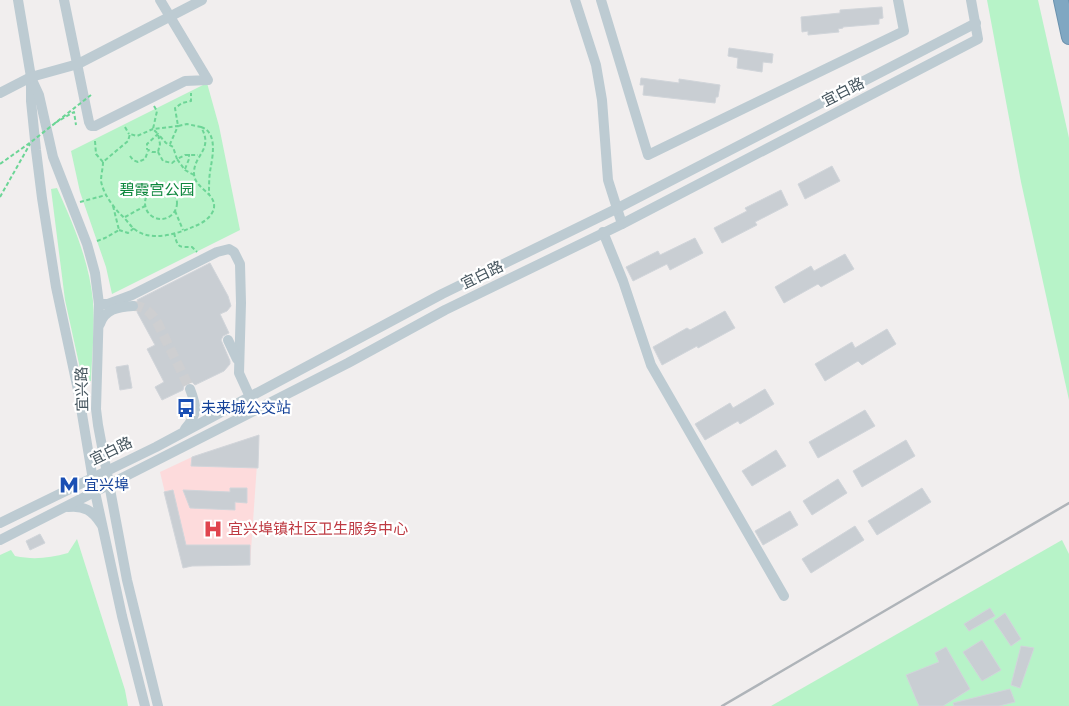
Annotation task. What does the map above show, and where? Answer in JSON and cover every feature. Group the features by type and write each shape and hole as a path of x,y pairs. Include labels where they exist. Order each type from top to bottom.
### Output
{"highway":[{"path":"1061,0 1069,37"}],"street":[{"name":"宜兴路","path":"18,0 31,77 31,101 42,198 56,287 78,390 91,475 122,616 145,706"},
{"path":"64,0 91,126 95,126 185,81 208,80 160,0"},
{"path":"0,93 31,77 78,64 202,0"},
{"path":"575,0 596,65 602,100 608,180 622,224"},
{"path":"601,0 648,156 904,31 898,0"},
{"path":"971,0 976,23"},
{"name":"宜白路","path":"0,523 91,475 107,470 181,434 442,294 616,209 976,23 978,39 622,224 445,310 348,363 0,540"},
{"name":"宜兴路","path":"31,77 40,95 53,157 72,204 95,273 99,304 96,409 134,615 158,706"},
{"path":"603,232 624,281 651,365 784,596"},
{"path":"99,304 108,304 132,295 224,249 234,252 240,264 241,303 238,365 239,373 250,397"},
{"path":"98,329 102,317 109,311 133,306"},
{"path":"228,340 238,365"},
{"path":"181,434 191,422 195,411 194,399 190,389"},
{"path":"60,508 80,492 91,475 98,452 100,432"},
{"path":"53,496 80,492 95,493 107,503 118,525"},
{"path":"60,508 78,506 90,510 104,530"}],"path":[{"path":"170,144 178,126 175,108 182,103 191,101 191,93"},
{"path":"0,164 32,142 91,94"},
{"path":"151,99 157,111 153,129"},
{"path":"53,124 74,112 76,125"},
{"path":"125,128 130,134 137,136 153,129 187,124 205,128 211,135 214,149 211,166 210,195"},
{"path":"130,134 128,141 103,162 101,182 112,205 134,228 148,235 156,236 184,231 201,224 212,214 214,203 210,195 198,186 194,175 199,155 203,152 206,145 206,137 201,127"},
{"path":"153,129 166,143 173,146 185,170 194,175"},
{"path":"130,156 133,160 145,159 148,150 147,144 158,134"},
{"path":"158,134 160,144 158,152 163,161 172,163 189,154 199,155"},
{"path":"95,141 96,154 103,162"},
{"path":"0,197 32,142"},
{"path":"148,150 158,152"},
{"path":"185,170 189,154"},
{"path":"156,188 168,188 175,196 177,205 175,211 166,218 158,219 148,214 145,206 145,199 148,193 156,188"},
{"path":"72,204 106,195"},
{"path":"112,205 119,230"},
{"path":"125,218 145,206"},
{"path":"175,211 184,231"},
{"path":"86,244 105,238 119,230 128,233 134,228"},
{"path":"174,233 180,247 196,249 201,259"}],"shaded area":[{"name":"宜兴埠镇社区卫生服务中心","path":"259,435 250,565 192,566 183,568 160,472 192,457"}],"green space":[{"path":"987,0 1038,0 1069,138 1069,400 1021,182"},
{"name":"碧霞宫公园","path":"207,83 219,126 240,230 112,294 106,267 80,192 71,151"},
{"path":"57,188 80,243 91,286 94,321 91,381 83,382 65,300 51,189"},
{"path":"77,539 125,690 128,706 0,706 0,555 11,550 15,556 22,557 41,558 54,556 68,553"},
{"path":"1062,540 1069,554 1069,706 771,706"}],"building":[{"path":"882,7 883,18 879,19 879,24 843,27 838,29 839,32 808,35 808,31 802,32 801,17 840,13 840,10"},
{"path":"729,48 773,54 772,63 763,62 762,72 737,68 738,58 728,56"},
{"path":"641,78 679,83 679,79 720,85 718,97 716,97 715,103 643,95 644,85 640,85"},
{"path":"832,166 840,181 805,199 798,184"},
{"path":"781,190 788,205 755,222 757,225 722,243 714,228 747,211 745,208"},
{"path":"695,238 703,253 670,270 667,264 633,281 626,267 658,251 660,255"},
{"path":"845,254 854,269 821,287 818,284 784,303 775,287 811,266 814,271"},
{"path":"210,263 228,296 231,306 227,311 220,314 229,333 223,336 221,340 230,364 224,371 195,385 192,382 187,383 184,385 183,390 162,400 155,387 164,382 147,349 155,345 137,312 140,306 137,300"},
{"path":"725,311 735,328 662,365 653,347 687,328 690,330"},
{"path":"887,329 896,344 862,365 858,361 825,381 815,364 852,342 855,348"},
{"path":"128,365 132,388 120,390 116,367"},
{"path":"765,389 774,404 740,424 738,421 705,440 695,424 730,403 733,408"},
{"path":"865,410 875,426 818,458 809,442"},
{"path":"259,435 258,468 191,466 192,457"},
{"path":"906,440 915,456 862,487 853,471"},
{"path":"776,450 786,466 752,486 742,471"},
{"path":"838,479 847,493 812,515 803,501"},
{"path":"230,488 247,488 247,503 235,502 235,510 190,508 183,490 230,492"},
{"path":"922,488 931,502 877,535 868,521"},
{"path":"173,490 186,545 250,545 250,565 192,566 183,568 164,492"},
{"path":"790,511 798,525 763,545 755,531"},
{"path":"855,526 864,540 811,573 802,559"},
{"path":"40,534 45,543 30,550 26,541"},
{"path":"990,608 995,616 969,631 964,624"},
{"path":"1005,613 1021,639 1011,646 994,621"},
{"path":"982,640 1001,670 982,681 963,652"},
{"path":"1021,646 1034,648 1020,688 1011,685"},
{"path":"946,647 970,689 943,706 919,706 906,675 939,662 935,653"},
{"path":"1010,689 1015,702 999,706 954,706 953,703"}],"tunnel":[{"path":"133,306 145,309 158,324 190,389"}],"railway":[{"path":"722,706 1069,503"}],"place":[{"name":"未来城公交站","path":"186,408"},
{"name":"宜兴埠","path":"69,485"},
{"name":"宜兴埠镇社区卫生服务中心","path":"213,529"}]}
